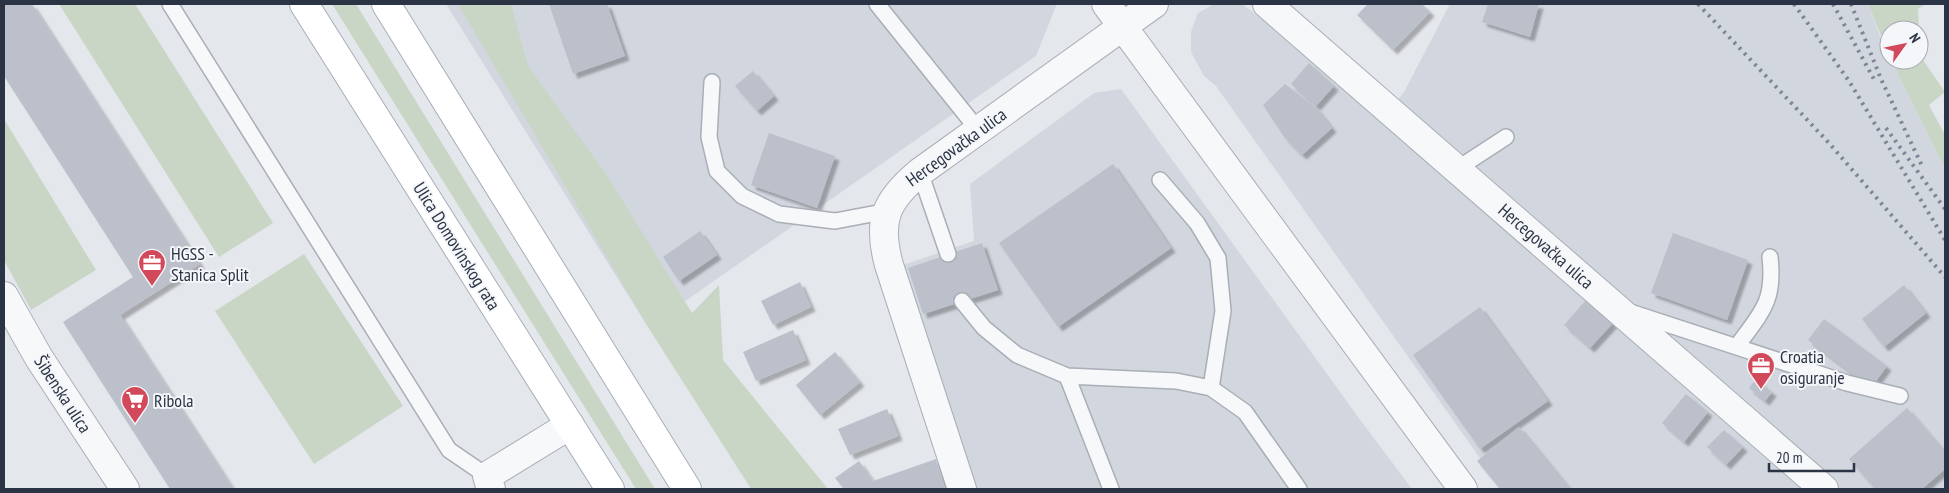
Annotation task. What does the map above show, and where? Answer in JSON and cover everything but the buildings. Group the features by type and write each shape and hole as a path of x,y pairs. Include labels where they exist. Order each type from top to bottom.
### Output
{"main road":[{"name":"Ulica Domovinskog rata","path":"304,4 610,489"},
{"path":"386,4 686,489"}],"street":[{"path":"1106,4 1463,489"},
{"name":"Hercegovačka ulica","path":"962,489 889,266 882,234 888,211 899,190 920,172 980,131 1154,4"},
{"name":"Hercegovačka ulica","path":"1267,4 1824,489"},
{"name":"Šibenska ulica","path":"4,296 39,358 125,489"},
{"path":"489,482 570,425"}],"lane":[{"path":"170,4 449,450 489,482"},
{"path":"877,4 980,131"},
{"path":"712,82 709,137 717,171 742,196 778,214 835,221 888,211"},
{"path":"1457,169 1506,137"},
{"path":"920,172 948,254"},
{"path":"1160,180 1196,223 1218,258 1223,311 1211,388"},
{"path":"1737,346 1766,306 1772,279 1770,257"},
{"path":"962,302 984,328 1017,354 1067,376 1176,381 1211,388 1245,412 1298,489"},
{"path":"1617,308 1847,383 1900,396"},
{"path":"1067,376 1111,489"}],"shaded area":[{"path":"446,4 1055,4 1056,6 1036,56 648,327"},
{"path":"1214,4 1242,4 1297,45 1381,122 1404,92 1450,4 1868,4 1879,33 1879,70 1896,70 1945,169 1945,489 1502,489 1216,86 1204,76 1191,52 1191,32 1198,13"},
{"path":"1121,89 1412,489 970,489 897,267 974,241 970,184 1094,93"}],"green space":[{"path":"59,4 135,4 273,223 219,257"},
{"path":"332,4 356,4 655,489 636,489"},
{"path":"458,4 511,4 528,66 608,177 692,313 719,285 723,360 828,489 751,489 648,327"},
{"path":"1868,4 1926,4 1918,9 1919,20 1879,20 1879,31"},
{"path":"1929,69 1945,92 1929,105 1945,135 1945,169 1896,70"},
{"path":"4,119 96,270 31,310 4,260"},
{"path":"304,254 403,406 314,464 215,311"}],"railway":[{"path":"1698,4 1829,143 1945,277"},
{"path":"1794,4 1849,81 1945,240"},
{"path":"1833,4 1876,83"},
{"path":"1851,4 1881,79 1923,168"},
{"path":"1886,128 1945,209"}],"place":[{"name":"HGSS - Stanica Split","path":"152,287"},
{"name":"Croatia osiguranje","path":"1761,390"},
{"name":"Ribola","path":"135,424"}]}
